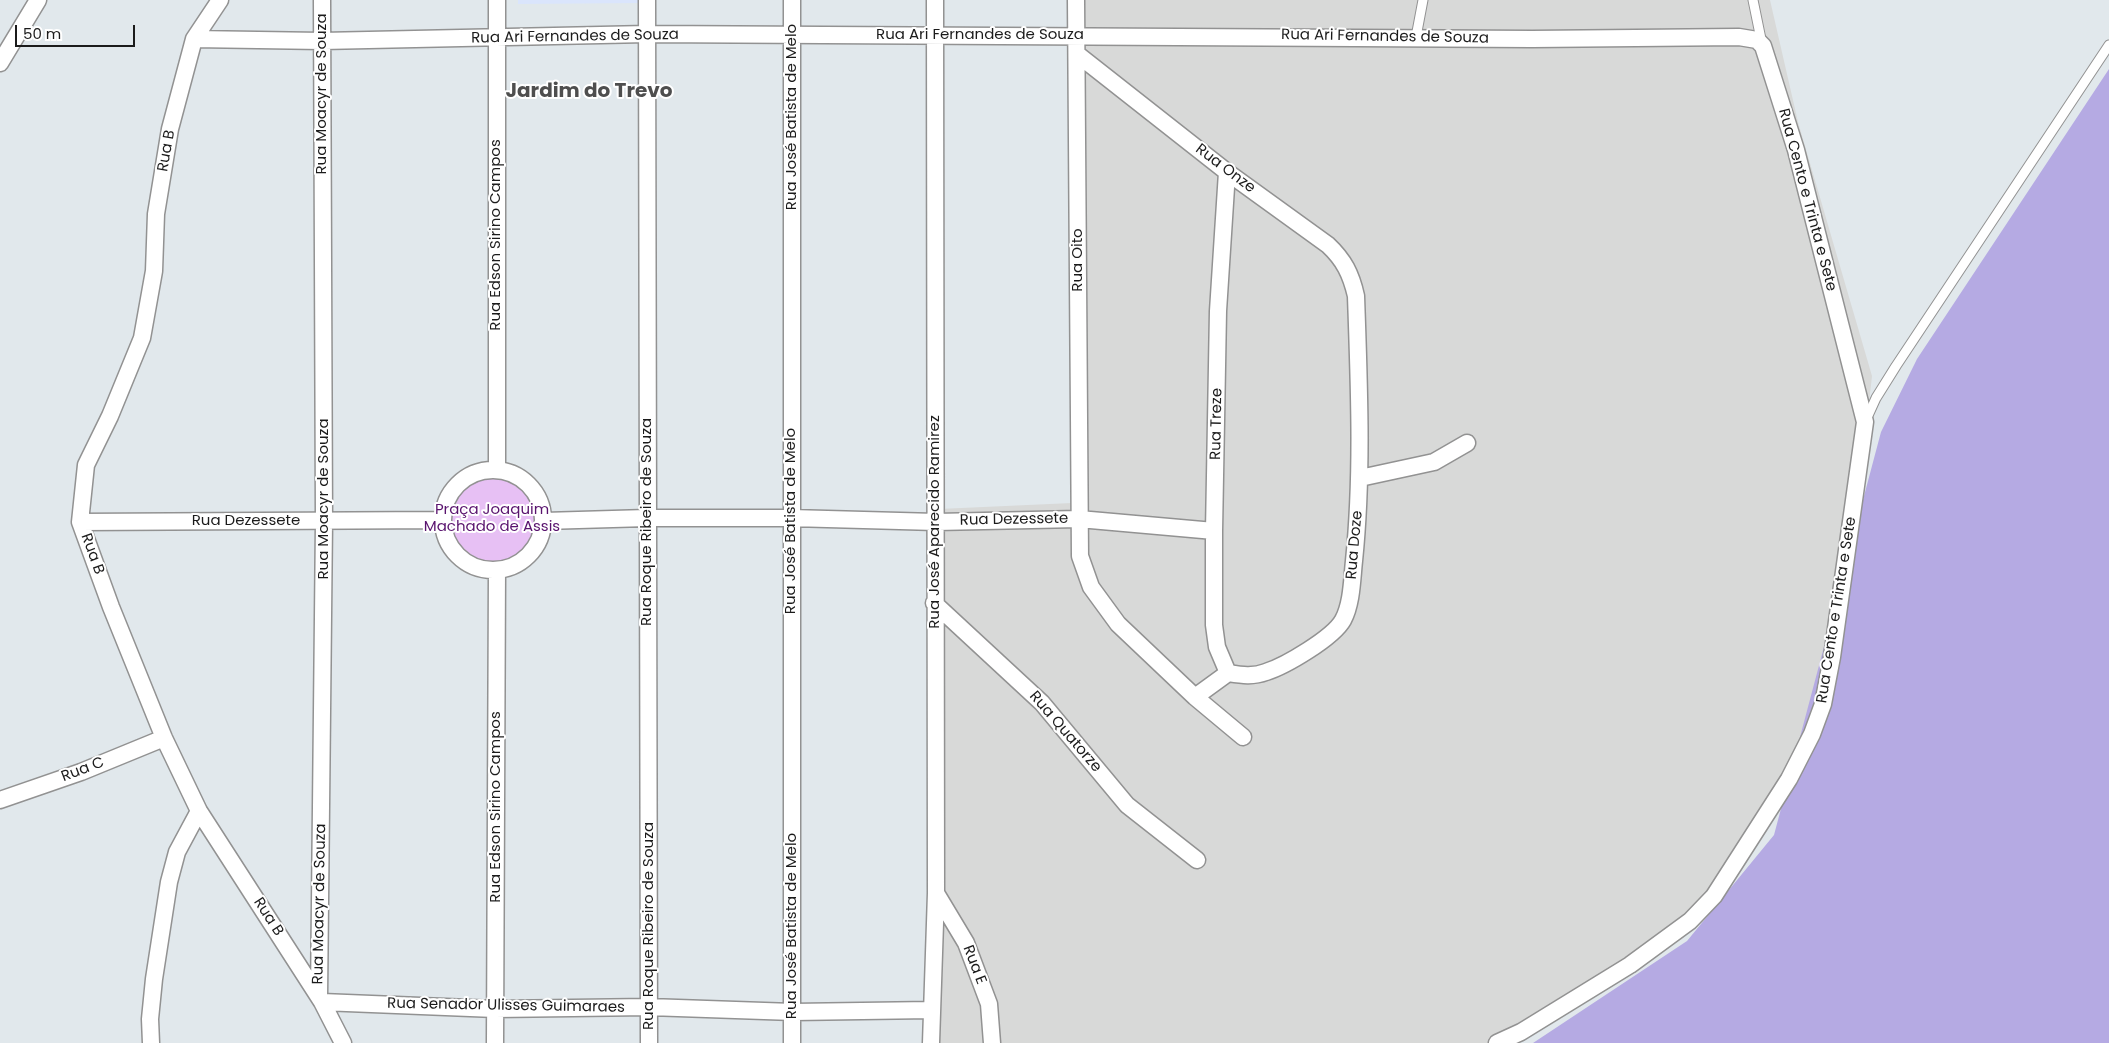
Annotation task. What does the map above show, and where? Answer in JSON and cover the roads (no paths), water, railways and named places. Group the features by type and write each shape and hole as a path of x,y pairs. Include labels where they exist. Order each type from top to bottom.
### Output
{"street":[{"path":"0,63 38,0"},
{"name":"Rua B","path":"220,0 194,39 170,129 156,214 154,271 142,338 110,416 86,465 80,522 111,607 164,738 199,811 321,1000 344,1043"},
{"name":"Rua Moacyr de Souza","path":"321,1000 324,521 322,0"},
{"name":"Rua Edson Sirino Campos","path":"497,0 497,469"},
{"name":"Rua Roque Ribeiro de Souza","path":"647,0 649,1043"},
{"name":"Rua José Batista de Melo","path":"792,0 792,1043"},
{"name":"Rua José Aparecido Ramirez","path":"931,1043 936,892 934,603 936,522 935,0"},
{"name":"Rua Oito","path":"1076,0 1079,519"},
{"name":"Rua Ari Fernandes de Souza","path":"194,39 322,42 647,34 793,37 936,35 1532,39 1740,37 1757,40 1763,46"},
{"name":"Rua Cento e Trinta e Sete","path":"1497,1043 1521,1032 1630,965 1690,921 1714,896 1789,778 1812,734 1823,704 1832,657 1865,422 1796,150 1763,46"},
{"name":"Rua Onze","path":"1077,54 1227,172 1328,245 1340,256 1350,272 1356,296"},
{"name":"Rua Treze","path":"1227,172 1218,312 1214,625 1217,647 1228,673"},
{"name":"Rua Doze","path":"1228,673 1246,676 1266,672 1332,634 1343,620 1350,597 1360,478 1356,296"},
{"path":"1360,478 1434,462 1466,443"},
{"path":"497,469 512,473 530,486 542,506 544,521 541,536 534,549 524,560 511,567 497,570 480,569 465,562 449,543 442,520 445,503 453,488 465,477 480,470 497,469"},
{"name":"Rua Dezessete","path":"544,521 647,518 791,518 936,522 1079,519 1214,531"},
{"path":"1079,519 1080,556 1090,587 1118,624 1195,697 1244,737"},
{"name":"Rua Dezessete","path":"80,522 442,520"},
{"name":"Rua Edson Sirino Campos","path":"495,1043 497,570"},
{"name":"Rua Quatorze","path":"934,603 1042,703 1127,805 1197,860"},
{"path":"1195,697 1228,673"},
{"name":"Rua C","path":"0,800 81,772 164,738"},
{"path":"151,1043 150,1019 154,979 169,882 177,852 199,811"},
{"name":"Rua E","path":"936,892 966,943 989,1004 992,1043"},
{"name":"Rua Senador Ulisses Guimaraes","path":"321,1000 495,1009 649,1007 793,1012 931,1010"}],"lane":[{"path":"1416,37 1423,0"},
{"path":"1752,0 1763,46"},
{"path":"1865,422 1876,398 1896,366 2109,45"}],"district":[{"name":"Jardim do Trevo","path":"589,92"}],"park label":[{"name":"Praça Joaquim Machado de Assis","path":"492,518"}]}
